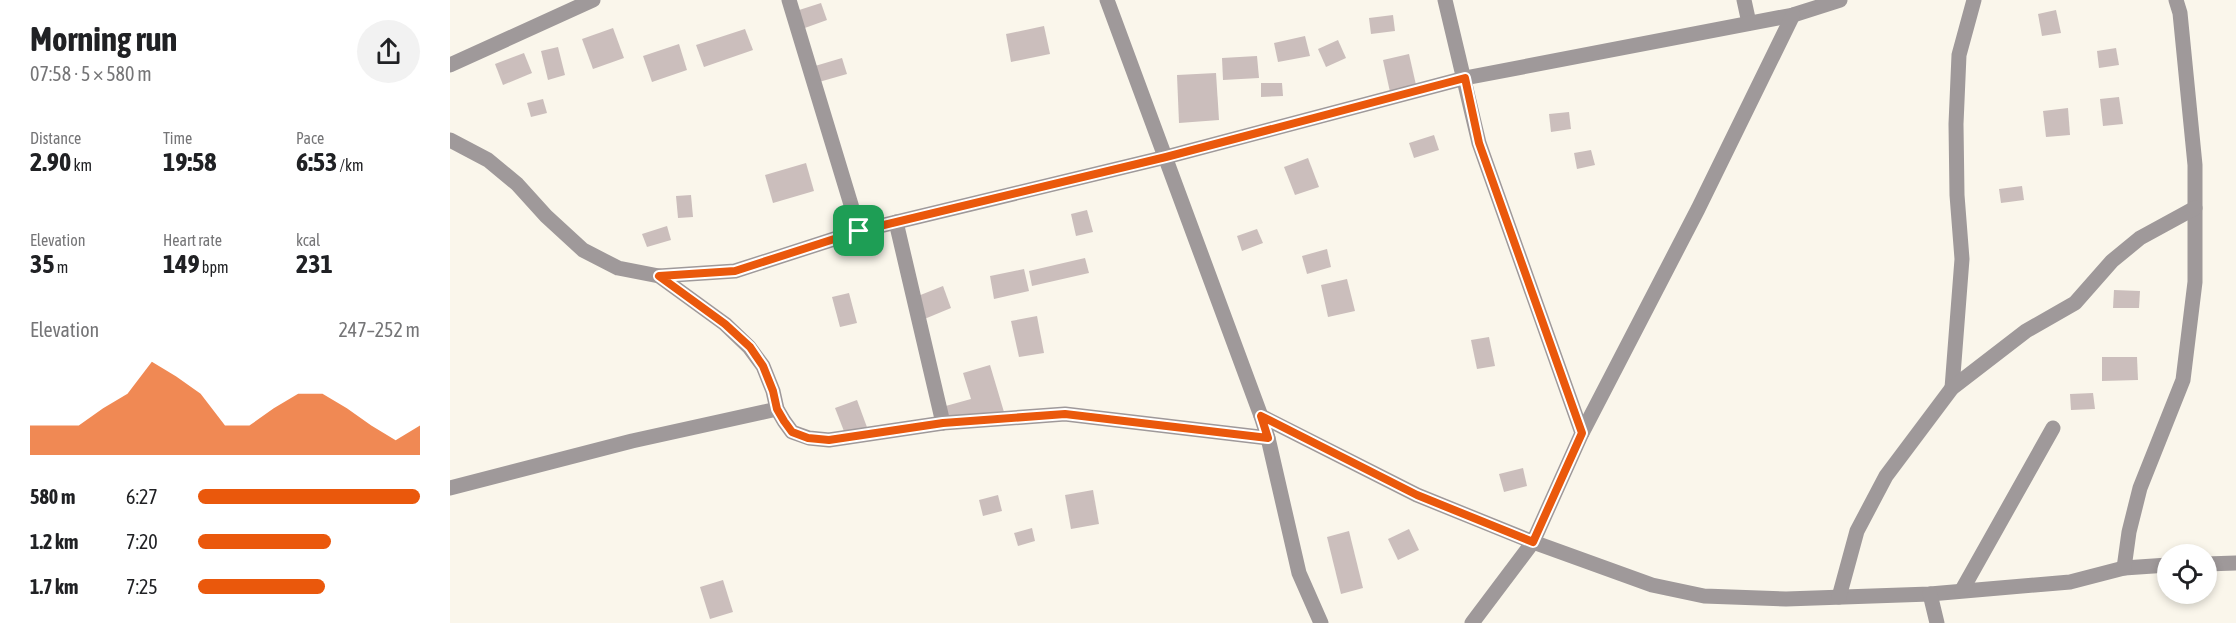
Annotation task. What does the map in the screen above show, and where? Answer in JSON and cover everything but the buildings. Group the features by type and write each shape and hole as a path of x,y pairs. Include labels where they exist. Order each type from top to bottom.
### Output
{"street":[{"path":"450,65 593,0"},
{"path":"789,0 859,231"},
{"path":"1107,0 1261,416 1299,573 1321,623"},
{"path":"1445,0 1479,143 1582,433"},
{"path":"1744,0 1749,23"},
{"path":"450,140 488,160 517,184 546,216 583,250 618,268 659,276 735,271 859,231 1166,157 1465,78 1793,15 1840,0"},
{"path":"1952,388 1962,259 1957,195 1956,124 1959,55 1974,0"},
{"path":"2124,568 2129,532 2140,488 2183,380 2195,282 2195,165 2180,13 2176,0"},
{"path":"1472,623 1533,542 1582,433 1698,209 1793,15"},
{"path":"1839,597 1857,531 1886,476 1952,388 2026,331 2075,303 2112,261 2140,238 2195,208"},
{"path":"896,222 943,423"},
{"path":"659,276 725,324 750,347 763,366 777,409 792,432 808,438 829,440 943,423 1065,414 1268,438"},
{"path":"450,488 632,441 777,409"},
{"path":"1261,416 1417,495 1533,542 1652,585 1704,596 1786,599 1930,594 2070,582 2124,568 2157,566"},
{"path":"1962,590 2053,428"},
{"path":"2217,564 2236,564"},
{"path":"1930,594 1937,623"}],"route":[{"path":"1465,78 1479,143 1582,433 1533,542 1417,495 1261,416 1268,438 1107,417 1065,414 943,423 829,440 808,438 792,432 784,421 777,409 763,366 750,347 725,324 659,276 735,271 859,231 1166,157 1465,78"}]}
